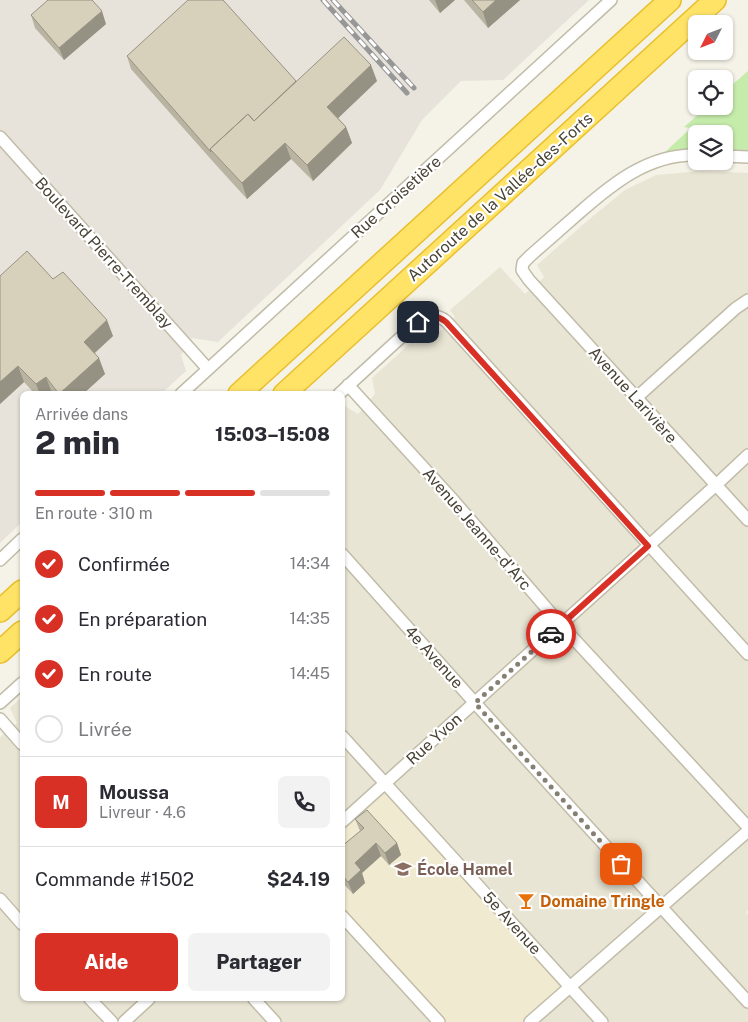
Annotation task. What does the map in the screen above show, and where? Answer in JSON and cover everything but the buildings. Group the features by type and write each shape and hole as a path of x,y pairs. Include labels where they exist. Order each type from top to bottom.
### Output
{"highway":[{"name":"Autoroute de la Vallée-des-Forts","path":"242,391 670,0"},
{"name":"Autoroute de la Vallée-des-Forts","path":"287,391 715,0"},
{"path":"0,611 20,593"},
{"path":"0,652 20,634"}],"street":[{"name":"Rue Croisetière","path":"184,391 612,0"},
{"name":"Boulevard Pierre-Tremblay","path":"0,138 208,369"},
{"name":"Avenue Larivière","path":"688,155 662,159 643,166 626,176 587,206 530,256 523,263 522,267 530,280 748,520"},
{"path":"733,156 748,157"},
{"path":"636,398 736,308 748,300"},
{"path":"342,391 422,318 428,316 440,318 446,322 748,654"},
{"name":"Avenue Jeanne-d'Arc","path":"348,385 454,501 561,625 748,829"},
{"name":"Rue Yvon","path":"345,819 748,455"},
{"path":"0,560 20,541"},
{"name":"4e Avenue","path":"345,557 660,908 748,1002"},
{"path":"0,703 20,685"},
{"path":"0,719 20,742"},
{"name":"5e Avenue","path":"345,739 602,1022"},
{"path":"530,1022 748,829"},
{"path":"0,899 20,922"},
{"path":"345,919 439,1022"},
{"path":"92,1001 112,1022"},
{"path":"124,1022 147,1001"},
{"path":"256,1001 275,1022"}],"shaded area":[{"path":"0,0 589,0 503,80 461,81 422,120 380,190 218,342 192,338 181,355 186,371 164,391 20,391 20,524 0,543"},
{"path":"701,171 748,173 748,910 746,912 748,915 748,1022 534,1022 345,821 345,406 358,414 375,394 372,378 428,327 438,333 455,317 450,310 500,267 525,294 544,277 537,265 625,190 656,175"},
{"path":"20,699 20,1001 345,1001 345,919 438,1022 0,1022 0,737 17,723 10,708"},
{"name":"École Hamel","path":"385,784 570,987 530,1022 439,1022 345,918 345,820"}],"green space":[{"path":"748,71 748,154 733,153 733,125 688,125 688,128 684,127 698,115 733,115 733,84"},
{"path":"688,131 688,153 665,152"}],"railway":[{"path":"323,0 407,93"},
{"path":"333,0 414,88"}],"way so far":[{"path":"551,634 475,703 621,864"}],"place":[{"name":"École Hamel","path":"403,869"},
{"name":"Domaine Tringle","path":"526,901"}],"route":[{"path":"418,322 422,318 431,315 446,322 648,546 551,634"}]}
